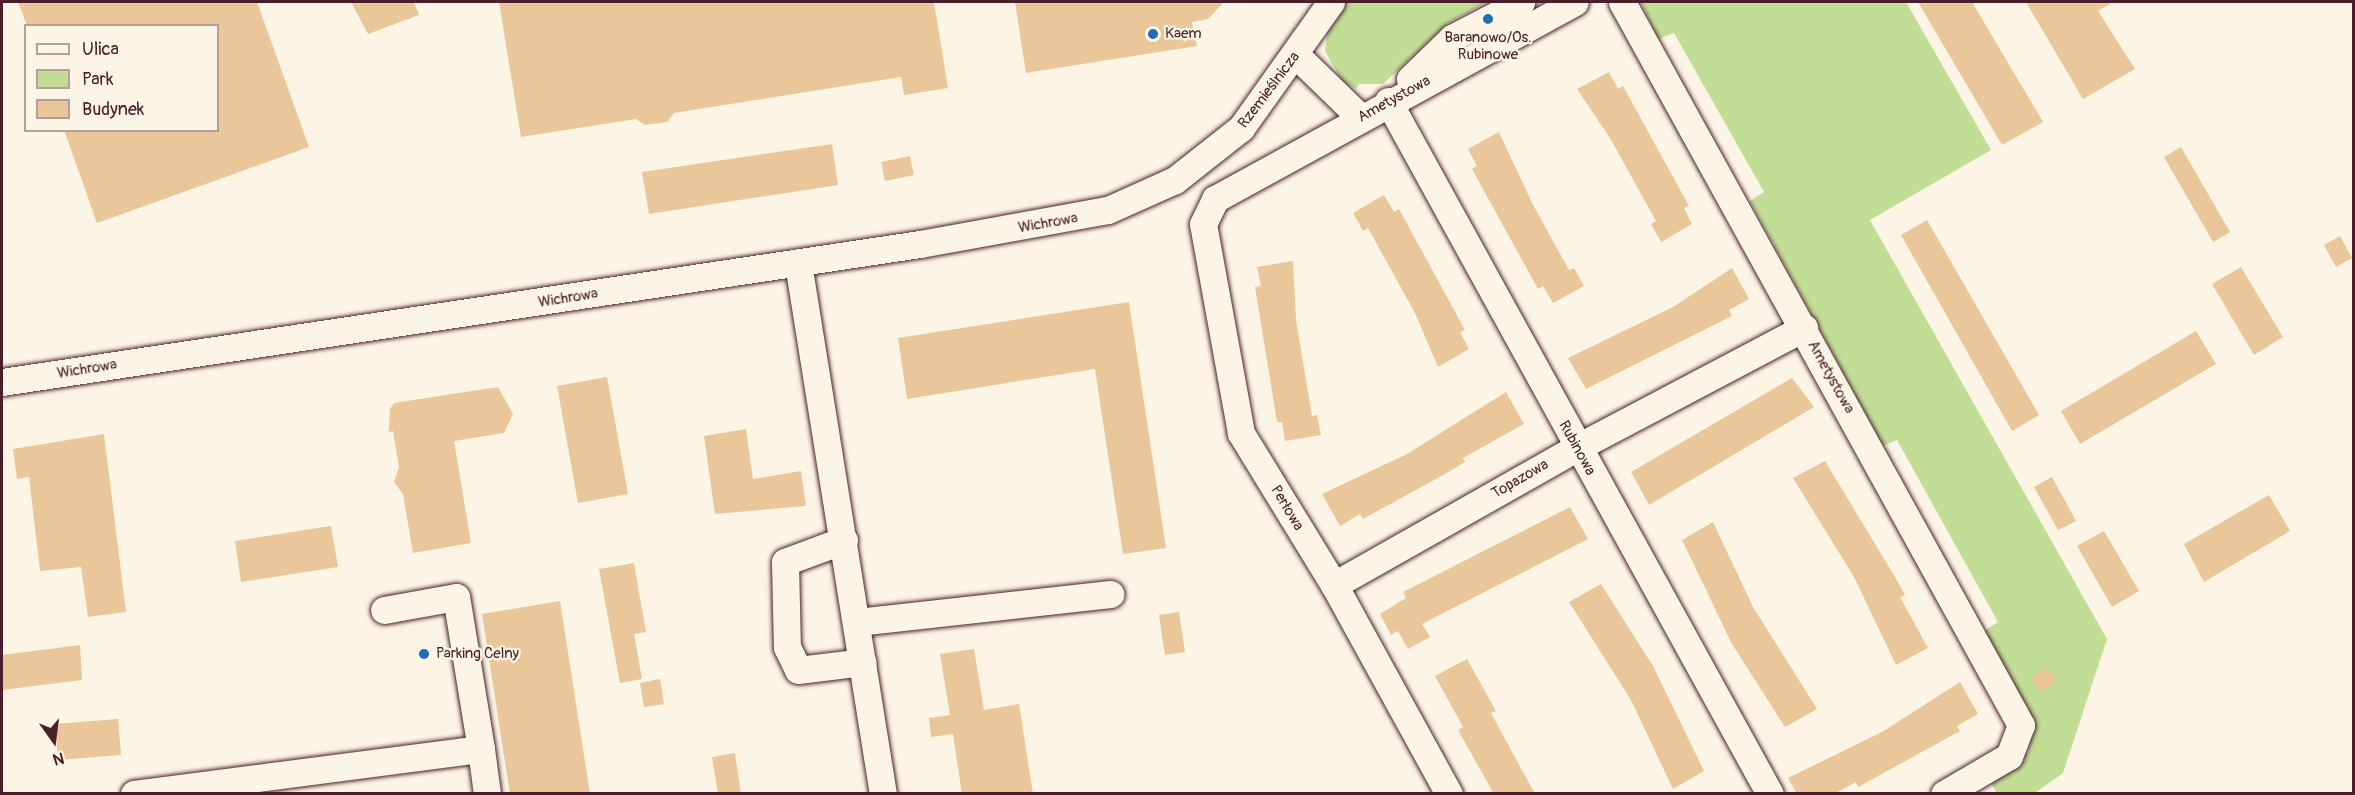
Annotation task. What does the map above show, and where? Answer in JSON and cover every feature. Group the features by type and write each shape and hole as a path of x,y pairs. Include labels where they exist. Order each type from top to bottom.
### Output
{"street":[{"name":"Rzemieślnicza","path":"1131,202 1208,158 1262,104 1331,2"},
{"path":"1388,101 1452,38 1521,2"},
{"name":"Ametystowa","path":"1215,200 1388,101 1575,2"},
{"name":"Ametystowa","path":"1622,2 1804,328 2021,725 2009,756 1944,794"},
{"path":"1296,55 1360,117"},
{"name":"Rubinowa","path":"1388,101 1576,448 1770,794"},
{"name":"Perłowa","path":"1215,200 1203,224 1241,433 1334,585 1449,794"},
{"name":"Wichrowa","path":"2,382 1058,223 1131,202"},
{"path":"798,263 883,794"},
{"name":"Topazowa","path":"1334,585 1576,448 1804,328"},
{"path":"844,540 785,562 787,647 798,670 863,662"},
{"path":"857,622 1110,594"},
{"path":"384,610 456,597 487,794"},
{"path":"134,794 481,749"}],"green space":[{"path":"1346,2 1487,2 1448,23 1383,84 1359,84 1356,89 1342,81 1325,51 1328,27"},
{"path":"1641,2 1906,2 1991,150 1870,220 2107,639 2063,773 2035,793 1997,793 1990,782 2028,752 2033,723 1984,631 1998,622 1897,440 1883,446 1750,201 1764,192 1674,33 1658,39"}],"building":[{"path":"18,2 257,2 309,147 97,223 65,132 219,132 219,24 26,24"},
{"path":"351,2 414,2 419,15 368,34"},
{"path":"499,2 934,2 948,88 904,95 901,77 674,113 667,122 645,125 636,119 521,137"},
{"path":"1015,2 1224,2 1208,19 1192,22 1197,46 1026,73"},
{"path":"1918,2 1972,2 2043,122 2002,145"},
{"path":"2026,2 2113,2 2098,11 2135,69 2083,99"},
{"path":"1609,72 1618,89 1623,86 1689,206 1684,208 1692,224 1661,242 1651,224 1656,221 1610,138 1577,89"},
{"path":"1499,132 1532,203 1569,270 1574,268 1584,286 1553,303 1543,286 1538,289 1472,169 1477,166 1468,149"},
{"path":"832,144 838,185 649,214 642,172"},
{"path":"2181,147 2230,232 2213,242 2164,157"},
{"path":"910,156 914,175 885,181 881,162"},
{"path":"1384,195 1394,212 1399,209 1465,330 1460,332 1469,349 1438,367 1415,313 1368,228 1363,231 1353,213"},
{"path":"1927,220 2039,415 2012,431 1901,235"},
{"path":"2340,236 2352,258 2336,267 2324,245"},
{"path":"1293,261 1296,320 1312,416 1317,415 1321,435 1285,441 1282,422 1277,422 1255,287 1261,286 1257,267"},
{"path":"2241,267 2283,337 2254,355 2212,284"},
{"path":"1732,268 1749,299 1729,310 1732,316 1586,389 1568,358 1673,307"},
{"path":"1129,302 1166,548 1123,554 1095,369 907,399 898,338"},
{"path":"2196,331 2216,364 2080,444 2061,411"},
{"path":"607,377 628,494 578,503 557,386"},
{"path":"1792,378 1814,407 1649,505 1631,472"},
{"path":"498,387 513,414 504,433 454,441 471,543 413,553 403,494 394,482 399,467 393,431 389,432 390,409 394,403"},
{"path":"1506,392 1524,424 1463,458 1465,462 1445,474 1363,519 1360,514 1340,526 1322,494 1407,454"},
{"path":"746,429 753,479 801,471 806,506 715,514 704,436"},
{"path":"104,434 126,612 88,617 81,567 40,571 29,477 17,479 13,449"},
{"path":"1825,461 1905,595 1900,597 1928,648 1896,665 1854,577 1793,478"},
{"path":"2052,477 2076,521 2058,530 2034,487"},
{"path":"2269,495 2290,531 2204,582 2184,544"},
{"path":"1570,507 1588,539 1422,624 1430,637 1408,649 1398,631 1391,635 1380,614 1406,598 1403,592"},
{"path":"1713,522 1753,607 1817,709 1785,727 1732,644 1682,540"},
{"path":"331,526 338,567 241,582 235,541"},
{"path":"2104,531 2139,591 2112,607 2077,546"},
{"path":"634,563 646,632 634,634 642,679 620,683 599,569"},
{"path":"1601,584 1653,666 1704,771 1673,789 1631,700 1569,602"},
{"path":"560,601 590,794 510,794 482,614"},
{"path":"1179,612 1185,652 1165,655 1159,615"},
{"path":"80,645 82,680 2,690 2,655"},
{"path":"974,649 984,710 1019,704 1033,794 962,794 953,734 931,737 929,718 950,715 940,654"},
{"path":"1467,659 1496,711 1491,713 1535,794 1494,794 1458,730 1463,727 1435,676"},
{"path":"2048,667 2057,682 2040,692 2031,678"},
{"path":"660,679 664,704 644,707 640,683"},
{"path":"1960,682 1978,714 1957,726 1960,731 1858,787 1856,782 1834,794 1797,794 1788,778 1882,732"},
{"path":"118,719 121,755 58,760 55,724"},
{"path":"735,753 741,794 718,794 712,757"}],"place":[{"name":"Baranowo/Os. Rubinowe","path":"1488,19"},
{"name":"Kaem","path":"1153,34"},
{"name":"Parking Celny","path":"424,654"}]}
